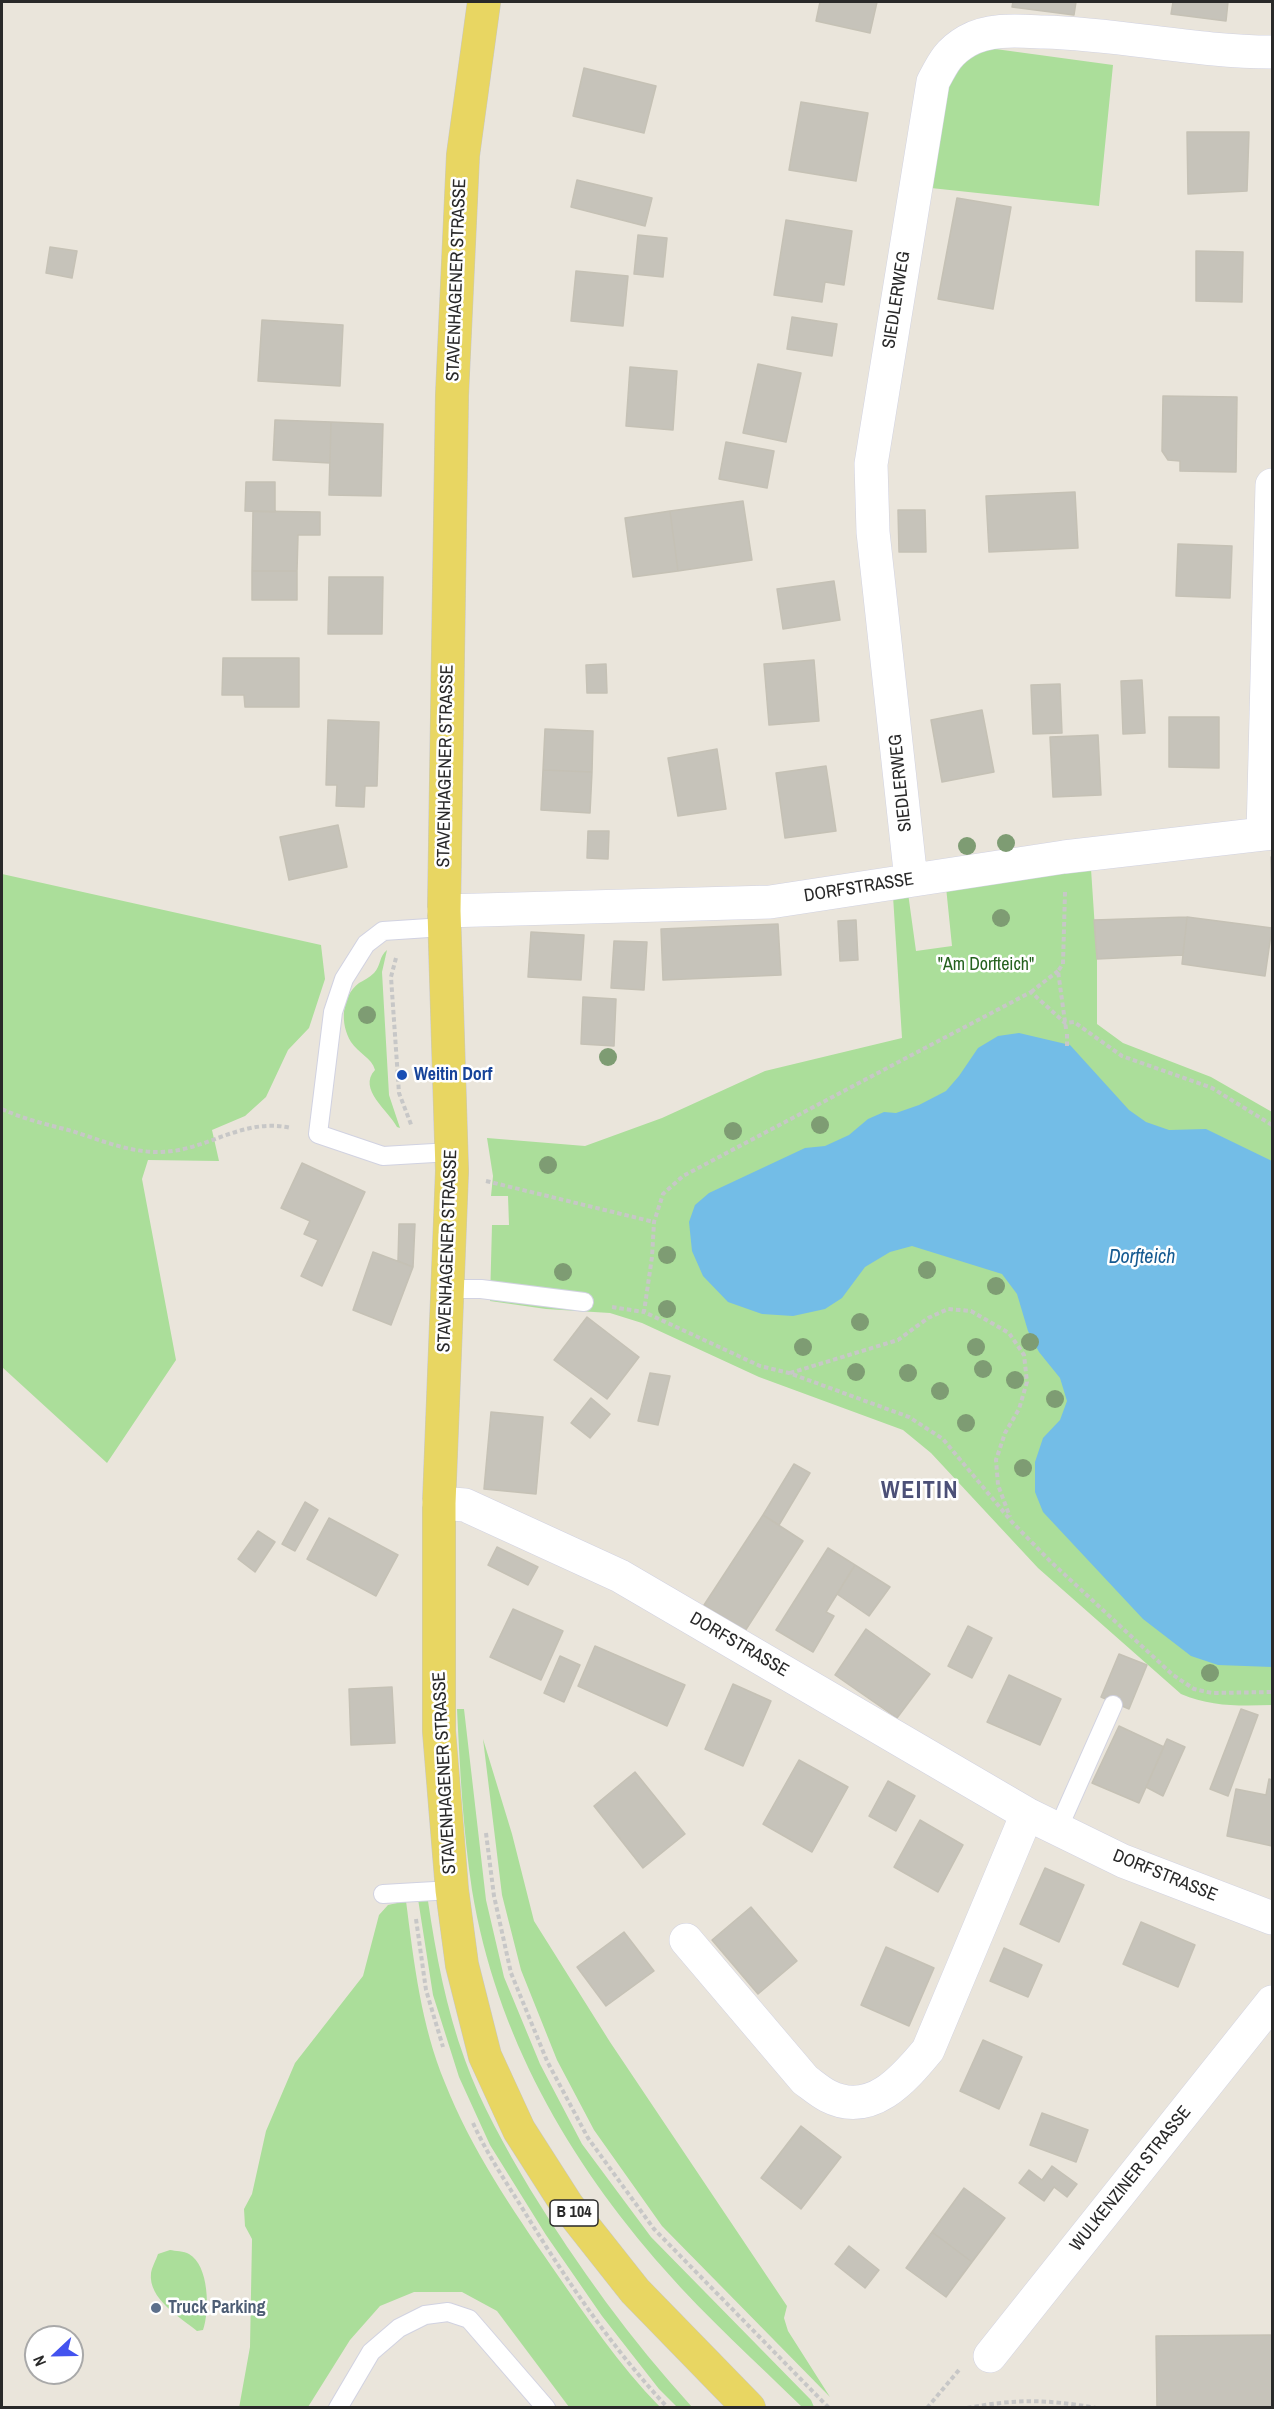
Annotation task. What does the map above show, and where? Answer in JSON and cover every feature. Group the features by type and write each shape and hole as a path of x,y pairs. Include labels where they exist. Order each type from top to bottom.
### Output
{"main road":[{"name":"STAVENHAGENER STRASSE","path":"484,2 463,155 452,395 444,919 452,1152 439,1503 439,1731 452,1890 462,1965 485,2056 519,2130 567,2205 635,2291 749,2408"}],"street":[{"name":"SIEDLERWEG","path":"911,880 873,532 870,464 933,82 948,54 969,40 1003,30 1090,33 1243,52 1272,52"},
{"path":"1268,833 1272,485"},
{"name":"DORFSTRASSE","path":"444,919 770,902 1064,857 1268,833"},
{"name":"DORFSTRASSE","path":"439,1503 465,1505 620,1576 1027,1814 1123,1861 1272,1918"},
{"path":"686,1940 805,2080 829,2097 851,2102 881,2097 906,2077 928,2050 1027,1814"},
{"name":"WULKENZINER STRASSE","path":"990,2356 1272,2002"}],"lane":[{"path":"444,919 383,931 366,944 344,979 333,1012 318,1134 383,1156 452,1152"},
{"path":"448,1289 481,1289 584,1302"},
{"path":"1058,1829 1113,1705"},
{"path":"383,1894 452,1890"},
{"path":"338,2408 371,2352 399,2328 425,2315 448,2312 468,2319 546,2408"}],"path":[{"path":"1064,857 1064,964 1058,971 1031,992 683,1176 663,1194 654,1222 644,1312 760,1366 789,1373 909,1417 943,1439 1012,1522 1050,1561 1173,1675 1194,1689 1212,1693 1272,1692"},
{"path":"1058,971 1067,1047"},
{"path":"1031,992 1065,1023 1074,1022 1122,1056 1212,1088 1272,1125"},
{"path":"2,1109 133,1149 162,1152 188,1148 258,1125 275,1124 318,1134"},
{"path":"480,1181 492,1181 654,1222"},
{"path":"789,1373 898,1341 928,1318 948,1309 971,1311 1009,1333 1024,1355 1027,1382 1019,1408 1005,1433 996,1460 998,1485 1012,1522"},
{"path":"485,1826 494,1896 511,1973 547,2061 588,2138 654,2229 828,2408"},
{"path":"927,2408 971,2357 990,2356"},
{"path":"967,2408 1008,2401 1054,2401 1096,2408"}],"green space":[{"path":"988,48 1113,65 1099,206 931,188 948,80 958,63"},
{"name":"\"Am Dorfteich\"","path":"1091,869 1097,959 1097,1024 1123,1043 1211,1077 1272,1112 1272,1705 1215,1703 1181,1694 1038,1568 931,1453 903,1430 759,1377 642,1323 610,1313 546,1309 490,1301 492,1225 509,1225 508,1196 491,1196 493,1176 487,1138 585,1146 662,1118 765,1071 902,1038 893,896 908,893 916,951 952,946 946,887"},
{"path":"2,874 321,945 325,979 309,1028 288,1050 266,1097 245,1116 212,1130 219,1161 148,1160 142,1179 176,1360 107,1463 2,1367"},
{"path":"387,950 382,972 389,1095 400,1128 376,1100 370,1085 370,1077 375,1070 368,1059 351,1042 344,1019 346,1003 353,989 374,973"},
{"path":"457,1709 464,1709 486,1900 504,1977 540,2064 582,2144 651,2237 811,2400 814,2407 802,2407 714,2322 664,2269 597,2184 567,2139 541,2093 518,2045 483,1943 466,1845"},
{"path":"483,1739 512,1834 534,1921 610,2042 787,2306 784,2318 788,2331 830,2397 662,2226 594,2130 557,2060 521,1970 502,1895"},
{"path":"418,1899 428,1901 442,1981 465,2060 486,2110 503,2142 530,2189 586,2275 648,2356 692,2407 677,2407 659,2389 602,2316 546,2235 490,2145 459,2077 433,1995"},
{"path":"406,1901 424,2016 430,2039 445,2083 467,2131 507,2201 577,2303 617,2357 660,2407 569,2407 497,2311 462,2292 414,2292 380,2306 350,2340 308,2407 239,2408 250,2347 252,2239 245,2226 244,2209 252,2194 266,2131 295,2063 363,1976 379,1915 388,1905"},
{"path":"170,2250 189,2254 201,2268 207,2301 203,2330 197,2331 166,2306 151,2282 151,2273 158,2254"}],"water":[{"name":"Dorfteich","path":"1019,1033 1070,1045 1129,1110 1146,1122 1169,1130 1206,1129 1272,1161 1272,1667 1218,1665 1191,1656 1143,1619 1043,1512 1035,1492 1035,1462 1043,1438 1060,1420 1067,1401 1060,1378 1039,1352 1028,1331 1017,1294 1002,1274 912,1246 890,1252 865,1267 842,1298 825,1309 793,1316 762,1314 728,1302 703,1276 692,1251 689,1222 695,1205 709,1193 805,1148 825,1146 849,1135 868,1119 884,1112 896,1113 919,1105 946,1091 978,1048 998,1036"}],"building":[{"path":"820,2 877,2 870,33 816,21"},
{"path":"1013,2 1076,2 1074,15 1012,7"},
{"path":"1173,2 1228,2 1226,21 1171,14"},
{"path":"584,68 656,86 644,133 573,116"},
{"path":"801,102 868,113 856,181 789,170"},
{"path":"1187,132 1249,132 1247,191 1188,194"},
{"path":"577,180 652,198 645,226 571,207"},
{"path":"957,198 1011,207 993,309 938,299"},
{"path":"786,220 852,231 844,285 825,282 822,302 774,295"},
{"path":"638,235 667,238 663,277 634,274"},
{"path":"50,247 77,251 72,278 46,273"},
{"path":"1196,251 1243,252 1242,302 1196,301"},
{"path":"576,271 628,276 623,326 571,321"},
{"path":"792,317 837,324 832,356 787,349"},
{"path":"262,320 343,325 340,386 258,381"},
{"path":"758,364 801,373 786,442 743,433"},
{"path":"630,367 677,371 673,430 626,426"},
{"path":"1163,396 1237,397 1236,472 1180,471 1180,461 1168,460 1162,451"},
{"path":"275,420 331,422 330,463 273,460"},
{"path":"331,422 383,424 381,496 329,495"},
{"path":"726,442 774,451 767,488 719,479"},
{"path":"246,482 275,482 275,512 245,511"},
{"path":"1075,492 1078,548 989,552 986,496"},
{"path":"743,501 752,560 678,571 670,511"},
{"path":"898,510 925,510 926,552 899,552"},
{"path":"253,511 320,512 320,535 298,535 297,571 252,571"},
{"path":"670,511 678,571 633,577 625,518"},
{"path":"1178,544 1232,546 1230,598 1176,596"},
{"path":"252,571 297,571 297,600 252,600"},
{"path":"329,577 383,577 382,634 328,634"},
{"path":"834,581 840,620 783,629 777,589"},
{"path":"223,658 299,658 299,707 245,707 244,695 222,695"},
{"path":"814,660 819,721 769,725 764,664"},
{"path":"606,664 607,693 587,693 586,665"},
{"path":"1142,680 1145,733 1123,734 1121,681"},
{"path":"1060,684 1062,733 1033,734 1031,685"},
{"path":"982,710 994,772 942,782 931,720"},
{"path":"1169,717 1219,717 1219,768 1169,767"},
{"path":"328,720 379,722 377,786 365,786 364,807 336,806 337,785 326,785"},
{"path":"545,729 593,731 592,772 543,770"},
{"path":"1098,735 1101,795 1053,797 1050,737"},
{"path":"717,749 726,809 678,816 668,758"},
{"path":"826,766 836,831 785,838 776,773"},
{"path":"543,770 592,772 590,813 541,810"},
{"path":"338,825 347,867 289,880 280,837"},
{"path":"588,831 609,831 608,859 587,858"},
{"path":"1271,857 1272,857 1272,905"},
{"path":"1187,917 1183,955 1097,959 1094,920"},
{"path":"1187,917 1272,928 1265,976 1182,964"},
{"path":"856,920 858,960 840,961 838,921"},
{"path":"778,924 781,975 663,980 661,929"},
{"path":"531,932 584,935 581,980 528,977"},
{"path":"614,941 647,942 644,990 611,988"},
{"path":"583,997 616,999 614,1046 581,1044"},
{"path":"302,1163 365,1192 322,1286 301,1276 318,1240 304,1234 310,1221 281,1208"},
{"path":"399,1224 415,1224 413,1267 398,1261"},
{"path":"373,1252 413,1267 391,1325 353,1310"},
{"path":"587,1317 639,1357 607,1399 554,1360"},
{"path":"650,1373 670,1376 658,1425 638,1421"},
{"path":"591,1398 610,1414 590,1438 571,1423"},
{"path":"491,1412 543,1417 536,1494 484,1489"},
{"path":"794,1464 810,1473 779,1525 763,1515"},
{"path":"305,1502 318,1510 295,1551 282,1544"},
{"path":"763,1515 803,1541 745,1631 704,1605"},
{"path":"329,1518 398,1555 376,1596 307,1559"},
{"path":"258,1531 275,1542 255,1572 238,1559"},
{"path":"497,1547 538,1567 528,1585 488,1565"},
{"path":"828,1548 855,1565 826,1612 834,1616 813,1652 776,1630"},
{"path":"855,1565 890,1587 869,1616 837,1594"},
{"path":"513,1609 563,1631 541,1680 490,1657"},
{"path":"968,1626 992,1638 972,1678 948,1666"},
{"path":"866,1629 930,1674 897,1718 835,1675"},
{"path":"595,1646 685,1685 667,1726 578,1686"},
{"path":"1119,1654 1147,1665 1129,1709 1101,1697"},
{"path":"560,1656 580,1665 564,1702 544,1693"},
{"path":"1009,1675 1061,1699 1040,1745 987,1722"},
{"path":"733,1684 771,1701 743,1766 705,1749"},
{"path":"392,1687 395,1743 351,1745 349,1689"},
{"path":"1241,1709 1258,1715 1228,1796 1210,1789"},
{"path":"1119,1726 1164,1747 1139,1803 1092,1783"},
{"path":"1167,1739 1185,1747 1163,1796 1146,1787"},
{"path":"799,1760 848,1787 812,1852 763,1824"},
{"path":"635,1772 685,1834 643,1868 594,1806"},
{"path":"1269,1779 1272,1780 1272,1846 1227,1836 1236,1789 1266,1795"},
{"path":"888,1781 915,1796 896,1831 869,1816"},
{"path":"920,1820 963,1845 938,1892 894,1867"},
{"path":"1045,1868 1084,1885 1059,1942 1020,1924"},
{"path":"751,1907 797,1961 758,1994 712,1940"},
{"path":"1141,1922 1195,1945 1178,1987 1123,1964"},
{"path":"624,1932 654,1971 606,2006 577,1967"},
{"path":"886,1947 934,1968 909,2026 861,2005"},
{"path":"1004,1948 1042,1965 1028,1997 990,1981"},
{"path":"983,2040 1022,2057 999,2109 960,2091"},
{"path":"1042,2113 1088,2130 1076,2162 1030,2145"},
{"path":"801,2126 841,2157 801,2209 761,2178"},
{"path":"1052,2166 1077,2184 1067,2197 1054,2187 1044,2201 1019,2183 1029,2170 1042,2180"},
{"path":"964,2188 1005,2218 972,2262 932,2232"},
{"path":"932,2232 972,2262 946,2297 906,2268"},
{"path":"849,2246 879,2270 865,2288 835,2264"},
{"path":"1272,2335 1272,2408 1157,2408 1156,2336"}],"place":[{"name":"Weitin Dorf","path":"402,1075"},
{"name":"Truck Parking","path":"156,2308"}],"district":[{"name":"WEITIN","path":"920,1492"}]}
